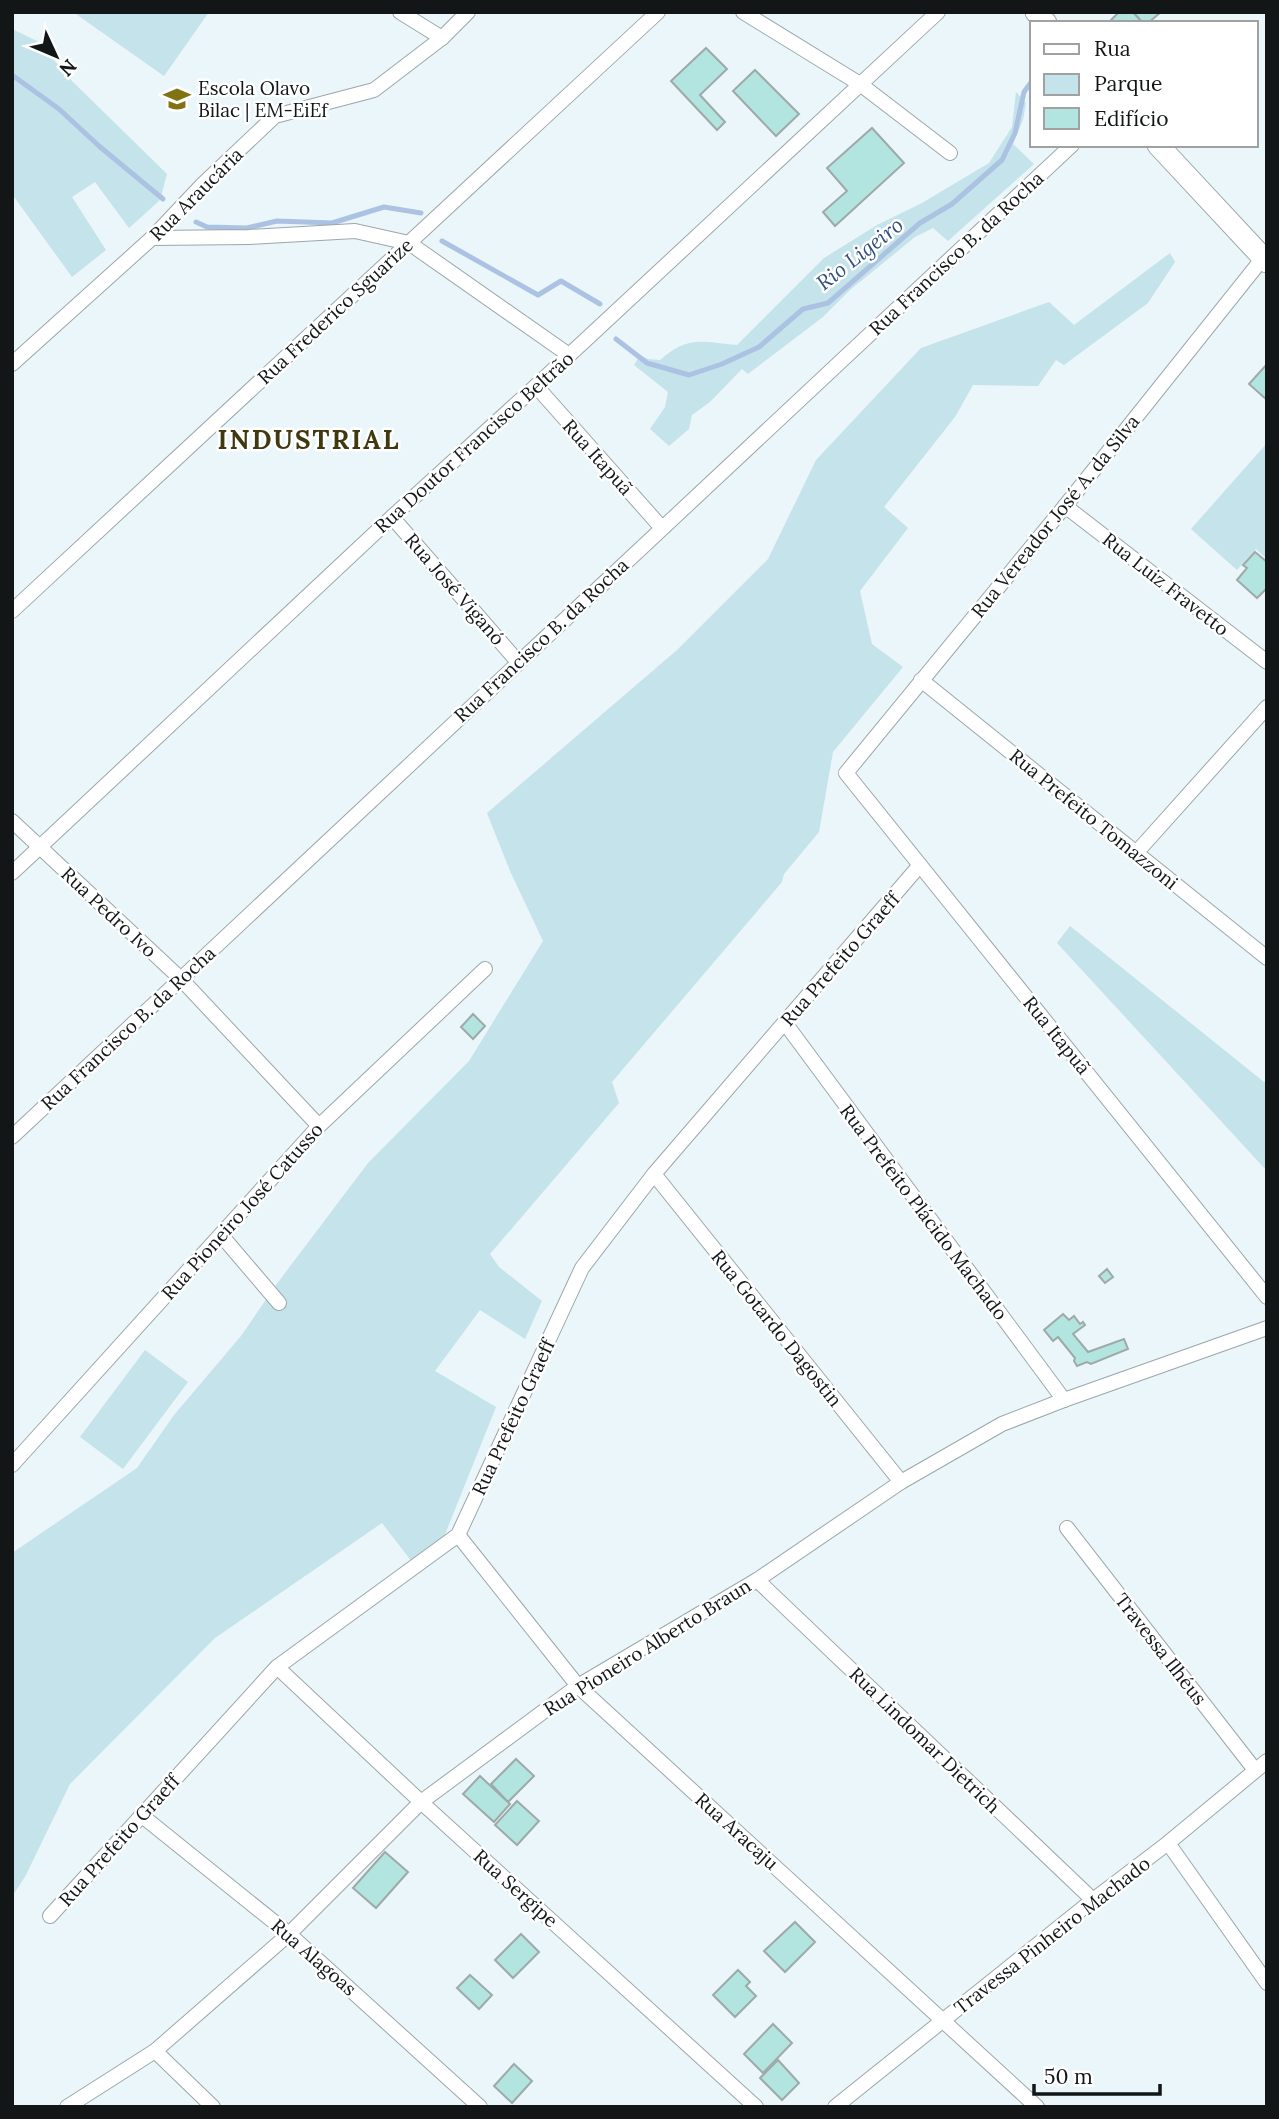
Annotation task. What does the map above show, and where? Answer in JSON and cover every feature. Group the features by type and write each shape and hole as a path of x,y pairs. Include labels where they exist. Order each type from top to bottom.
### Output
{"main road":[{"path":"1160,147 1265,260"}],"street":[{"path":"400,12 442,38"},
{"name":"Rua Araucária","path":"14,360 152,238 203,184 275,116 374,89 442,38 468,12"},
{"name":"Rua Frederico Sguarize","path":"12,611 658,12"},
{"path":"743,12 860,84 950,153"},
{"name":"Rua Doutor Francisco Beltrão","path":"12,873 937,12"},
{"name":"Rua Francisco B. da Rocha","path":"12,1137 1070,147"},
{"path":"152,238 249,237 355,231 409,243 569,355"},
{"name":"Rua Vereador José A. da Silva","path":"846,773 1265,260"},
{"name":"Rua Itapuã","path":"536,386 661,527"},
{"name":"Rua Luiz Fravetto","path":"1065,506 1267,662"},
{"name":"Rua José Viganó","path":"392,517 517,662"},
{"name":"Rua Prefeito Tomazzoni","path":"921,680 1267,958"},
{"path":"1136,853 1267,707"},
{"name":"Rua Itapuã","path":"846,773 1267,1297"},
{"name":"Rua Pedro Ivo","path":"12,821 181,979 319,1126"},
{"name":"Rua Prefeito Graeff","path":"50,1916 277,1667 458,1535 582,1268 654,1174 920,865"},
{"name":"Rua Pioneiro José Catusso","path":"12,1465 319,1126 485,969"},
{"name":"Rua Prefeito Plácido Machado","path":"785,1023 1064,1400"},
{"name":"Rua Gotardo Dagostin","path":"654,1174 901,1482"},
{"path":"221,1235 279,1303"},
{"name":"Rua Pioneiro Alberto Braun","path":"67,2107 155,2051 289,1934 421,1802 578,1686 757,1580 901,1482 1002,1424 1267,1328"},
{"name":"Travessa Ilhéus","path":"1067,1528 1255,1770"},
{"name":"Rua Aracaju","path":"458,1535 578,1686 1037,2107"},
{"name":"Rua Lindomar Dietrich","path":"757,1580 1093,1900"},
{"name":"Rua Sergipe","path":"277,1667 756,2107"},
{"name":"Travessa Pinheiro Machado","path":"835,2107 1168,1843 1267,1761"},
{"name":"Rua Alagoas","path":"141,1815 289,1934 480,2107"},
{"path":"1168,1843 1267,1983"},
{"path":"155,2051 214,2107"}],"green space":[{"path":"73,12 209,12 164,76"},
{"path":"12,29 37,41 73,82 167,174 160,200 129,228 95,182 72,197 106,250 72,277 12,194"},
{"path":"1016,92 1026,103 1023,120 1013,144 1034,164 948,241 933,228 915,237 850,290 823,317 748,374 742,369 710,402 692,415 689,429 669,446 650,429 665,407 668,392 634,365 640,355 660,360 679,347 696,342 737,345 824,258 877,225 922,203 989,163 1012,127"},
{"path":"1170,253 1175,262 1148,303 1064,365 1056,360 1038,386 973,385 955,417 884,507 908,528 860,591 872,644 903,667 833,752 819,832 784,874 782,882 612,1082 619,1103 490,1254 499,1267 542,1301 525,1339 480,1310 435,1371 496,1407 444,1537 412,1562 382,1523 215,1638 70,1784 26,1875 12,1897 12,1553 137,1468 174,1415 241,1336 368,1163 469,1061 543,941 510,871 487,813 677,650 768,559 816,460 921,348 1049,302 1074,325"},
{"path":"1267,443 1267,559 1256,549 1237,570 1191,529"},
{"path":"1070,926 1264,1082 1267,1080 1267,1171 1057,943"},
{"path":"145,1350 188,1382 123,1469 80,1437"}],"building":[{"path":"1119,12 1133,12 1141,21 1110,21"},
{"path":"1133,12 1161,12 1150,21 1141,21"},
{"path":"706,48 727,69 700,95 725,122 717,130 671,81"},
{"path":"755,70 799,114 776,136 733,91"},
{"path":"872,128 904,163 835,226 823,212 847,191 827,168"},
{"path":"1267,364 1267,400 1249,384"},
{"path":"1255,552 1267,562 1267,588 1257,598 1237,580 1247,568 1243,565"},
{"path":"473,1014 485,1026 473,1039 461,1027"},
{"path":"1107,1269 1113,1277 1105,1283 1099,1276"},
{"path":"1063,1314 1069,1320 1074,1316 1080,1324 1083,1322 1085,1325 1073,1334 1088,1352 1124,1339 1128,1349 1091,1364 1087,1362 1077,1366 1075,1358 1058,1337 1053,1341 1044,1330"},
{"path":"516,1759 534,1776 508,1802 491,1784"},
{"path":"480,1776 510,1804 494,1822 463,1794"},
{"path":"517,1801 539,1821 517,1845 495,1825"},
{"path":"385,1852 408,1872 376,1908 353,1888"},
{"path":"795,1922 815,1942 785,1972 764,1951"},
{"path":"521,1934 539,1952 513,1978 495,1960"},
{"path":"738,1970 750,1982 746,1986 756,1996 735,2017 713,1995"},
{"path":"470,1975 492,1995 479,2009 457,1988"},
{"path":"773,2024 792,2043 763,2073 744,2054"},
{"path":"778,2060 799,2083 782,2100 760,2078"},
{"path":"514,2064 532,2081 512,2103 494,2086"}],"waterway":[{"name":"Rio Ligeiro","path":"12,75 59,109 163,199"},
{"name":"Rio Ligeiro","path":"616,339 647,363 689,375 759,347 803,309 828,303 920,223 952,204 1002,160 1015,133 1024,92 1030,84"},
{"path":"196,222 207,227 247,228 277,221 332,223 384,207 421,213"},
{"name":"Rio Ligeiro","path":"442,241 538,295 561,281 600,304"}],"place":[{"name":"Escola Olavo Bilac | EM-EiEf","path":"177,99"}],"district":[{"name":"INDUSTRIAL","path":"309,440"}]}
